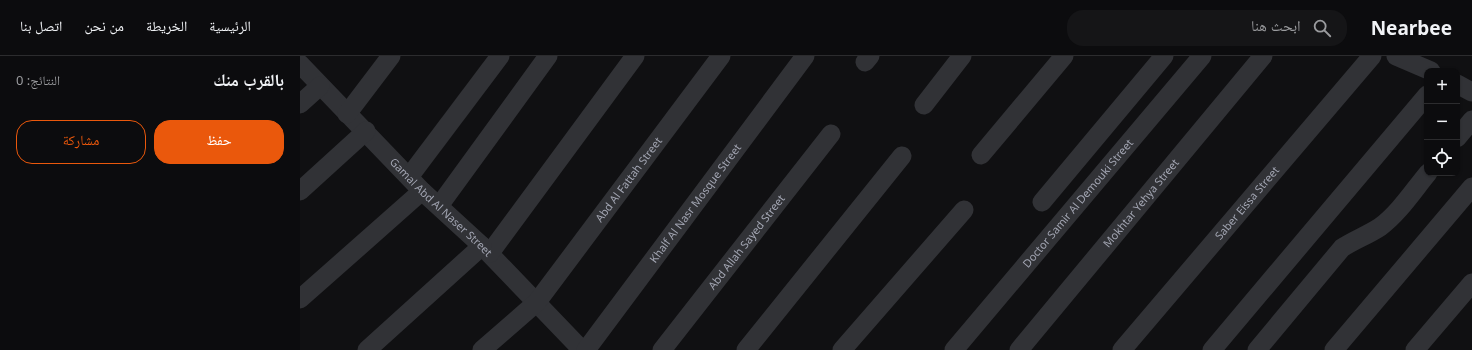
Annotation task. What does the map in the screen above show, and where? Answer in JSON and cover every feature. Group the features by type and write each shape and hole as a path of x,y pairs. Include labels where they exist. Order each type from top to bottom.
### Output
{"street":[{"path":"347,114 391,56"},
{"path":"300,299 416,184 500,56"},
{"path":"439,206 548,56"},
{"path":"367,350 486,250 635,56"},
{"name":"Abd Al Fattah Street","path":"482,350 536,302 721,56"},
{"name":"Khalf Al Nasr Mosque Street","path":"586,350 805,56"},
{"path":"924,104 962,56"},
{"path":"981,155 1064,56"},
{"path":"1042,202 1164,56"},
{"name":"Doctor Samir Al Demouki Street","path":"954,350 1202,56"},
{"name":"Mokhtar Yehya Street","path":"1019,350 1263,56"},
{"name":"Saber Eissa Street","path":"1122,350 1372,56"},
{"path":"1396,56 1424,68"},
{"name":"Gamal Abd Al Naser Street","path":"300,64 416,184 486,250 582,350"},
{"path":"300,104 320,86"},
{"path":"1212,350 1424,99"},
{"path":"1460,134 1472,120"},
{"path":"300,191 366,131"},
{"name":"Abd Allah Sayed Street","path":"662,350 831,134"},
{"path":"746,350 902,156"},
{"path":"1257,350 1342,248 1351,241 1379,228 1390,218 1425,176"},
{"path":"1334,350 1472,187"},
{"path":"842,350 964,210"},
{"path":"1415,350 1472,283"}]}
